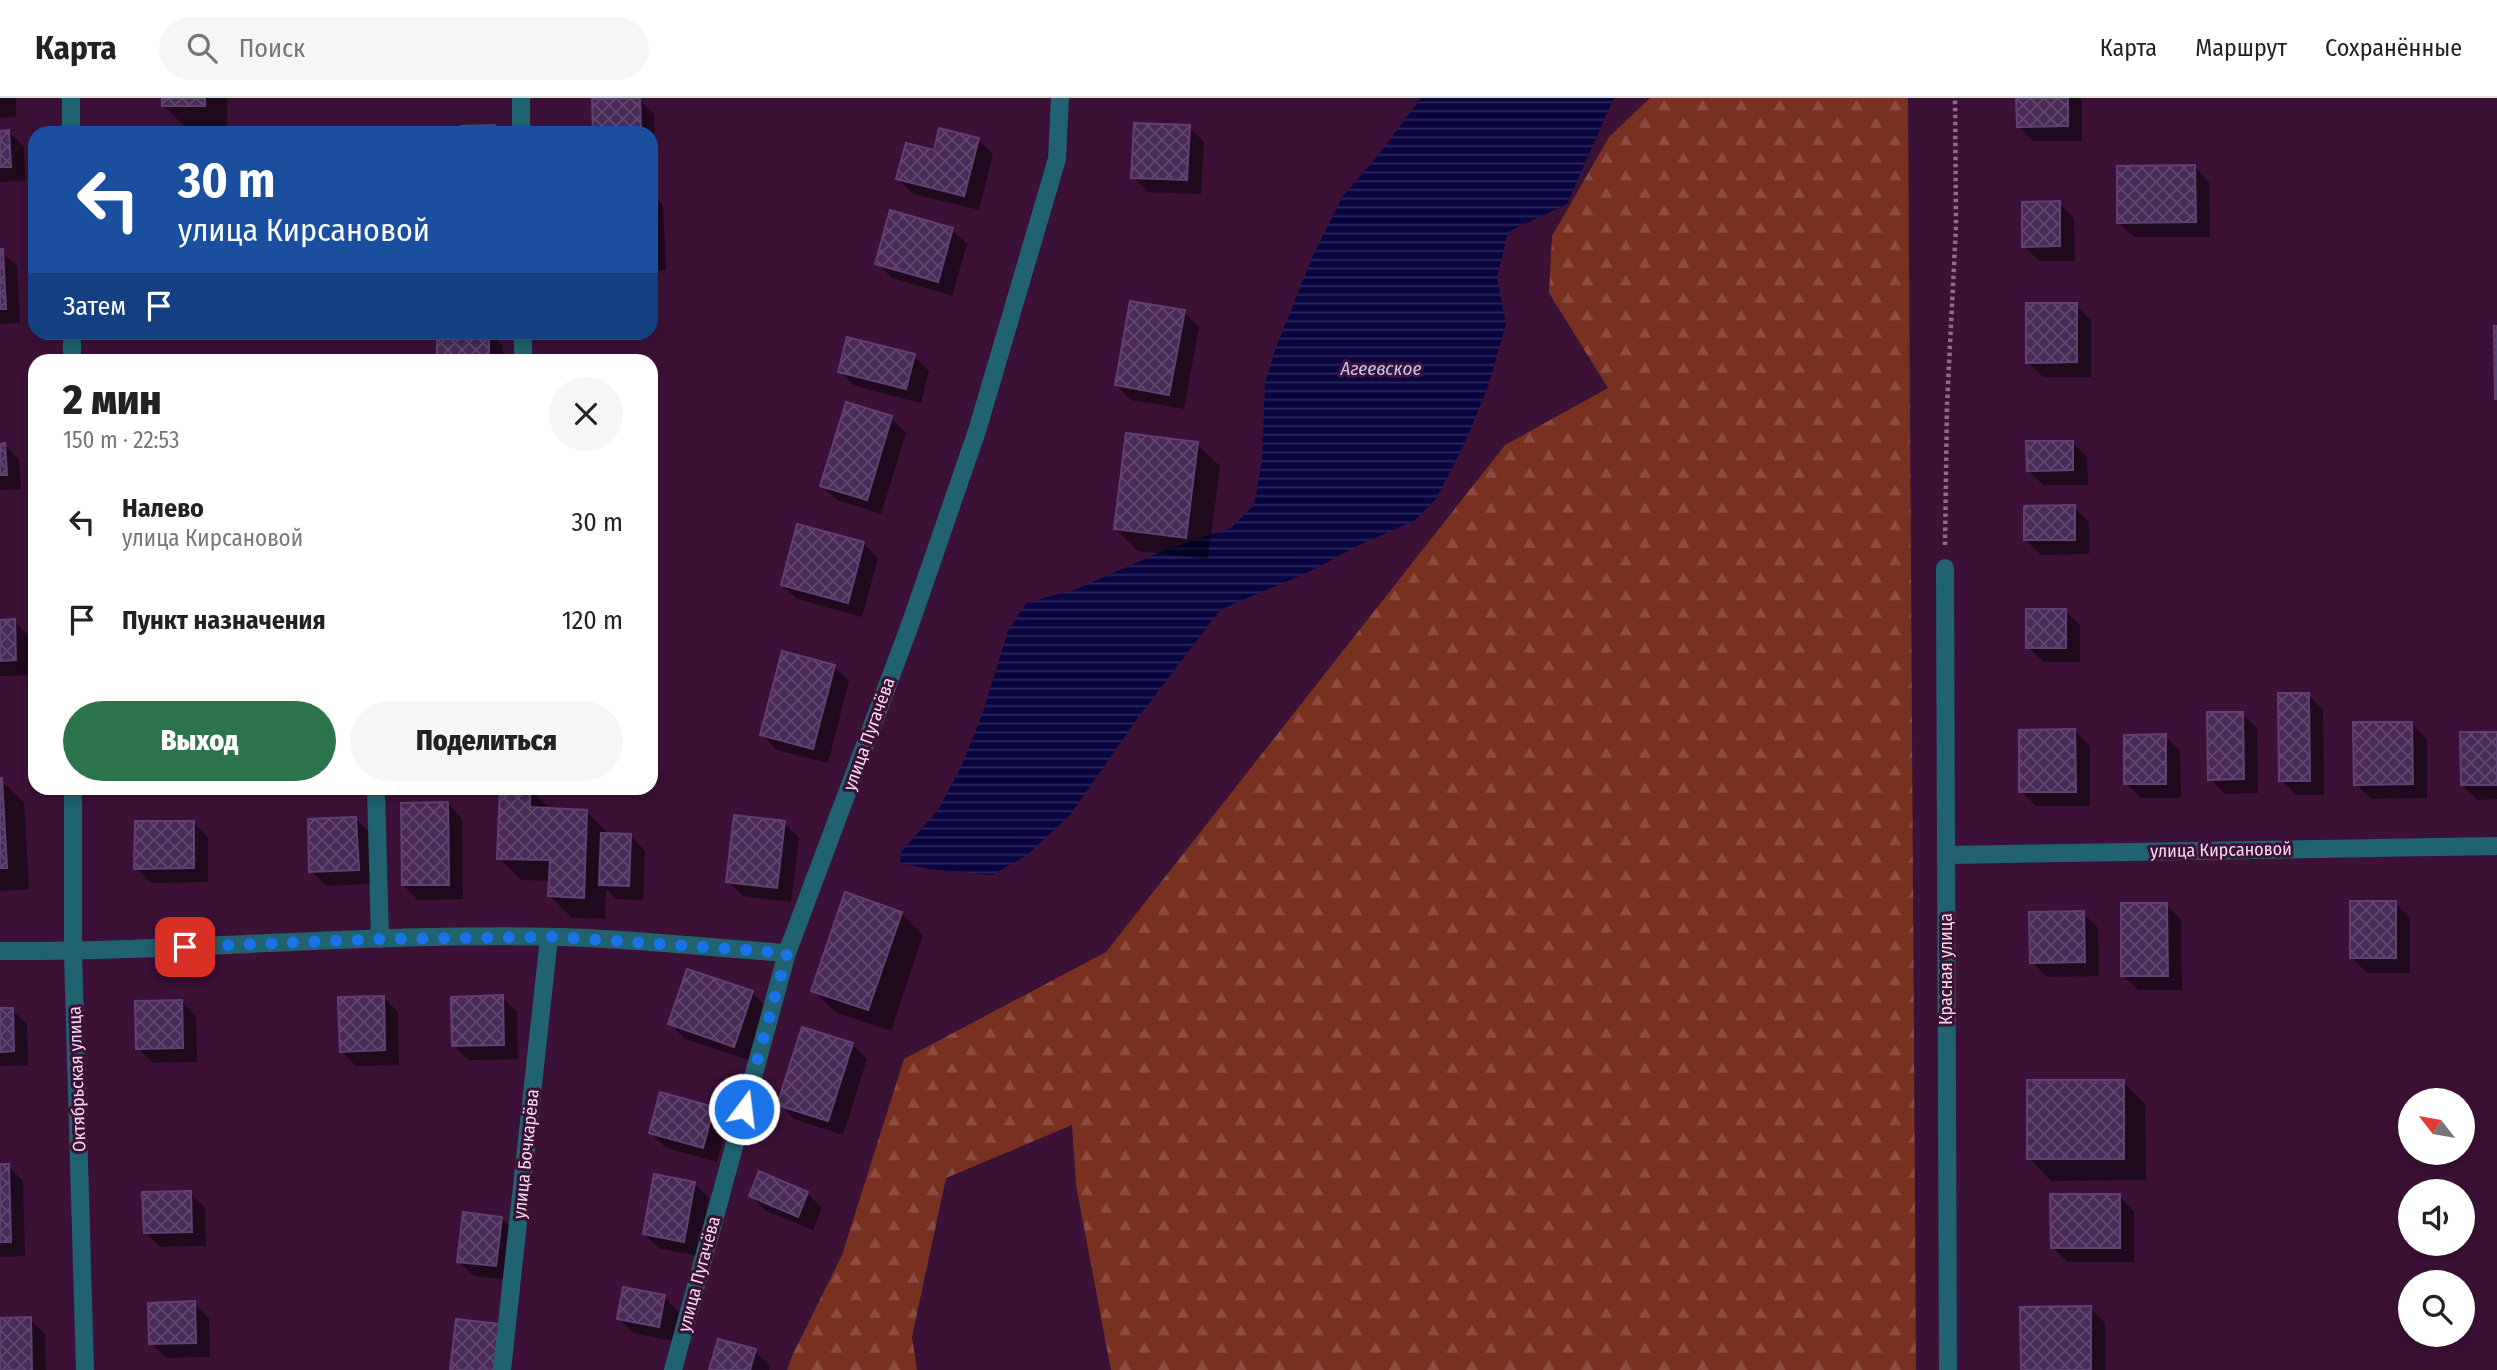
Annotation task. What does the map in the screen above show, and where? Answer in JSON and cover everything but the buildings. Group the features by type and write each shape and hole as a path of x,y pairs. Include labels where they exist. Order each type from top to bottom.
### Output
{"street":[{"path":"71,98 71,126"},
{"path":"521,98 521,126"},
{"name":"улица Пугачёва","path":"673,1370 787,953 909,625 977,431 1057,159 1060,98"},
{"name":"Красная улица","path":"1945,568 1948,1370"},
{"name":"Октябрьская улица","path":"73,795 73,952 85,1370"},
{"path":"376,795 380,939"},
{"name":"улица Кирсановой","path":"1946,855 2497,846"},
{"path":"0,951 73,952 380,939 549,937 787,953"},
{"name":"улица Бочкарёва","path":"502,1370 549,937"}],"path":[{"path":"1945,568 1947,405 1956,226 1955,98"}],"green space":[{"path":"1650,98 1908,98 1916,1370 1111,1370 1076,1185 1072,1125 946,1178 912,1337 917,1370 787,1370 842,1255 904,1059 1106,952 1505,445 1608,388 1549,293 1552,236 1609,137"}],"water":[{"name":"Агеевское","path":"1421,98 1614,98 1567,204 1508,232 1497,277 1506,324 1488,387 1463,447 1436,499 1414,521 1361,544 1309,572 1220,610 1137,719 1070,815 1026,856 992,875 929,869 900,863 901,852 938,810 961,767 984,709 1008,631 1026,603 1077,589 1167,549 1231,528 1254,505 1262,460 1265,383 1276,347 1314,253 1343,196 1376,158"}],"route":[{"path":"185,947 380,939 560,937 787,953 744,1109"}]}
